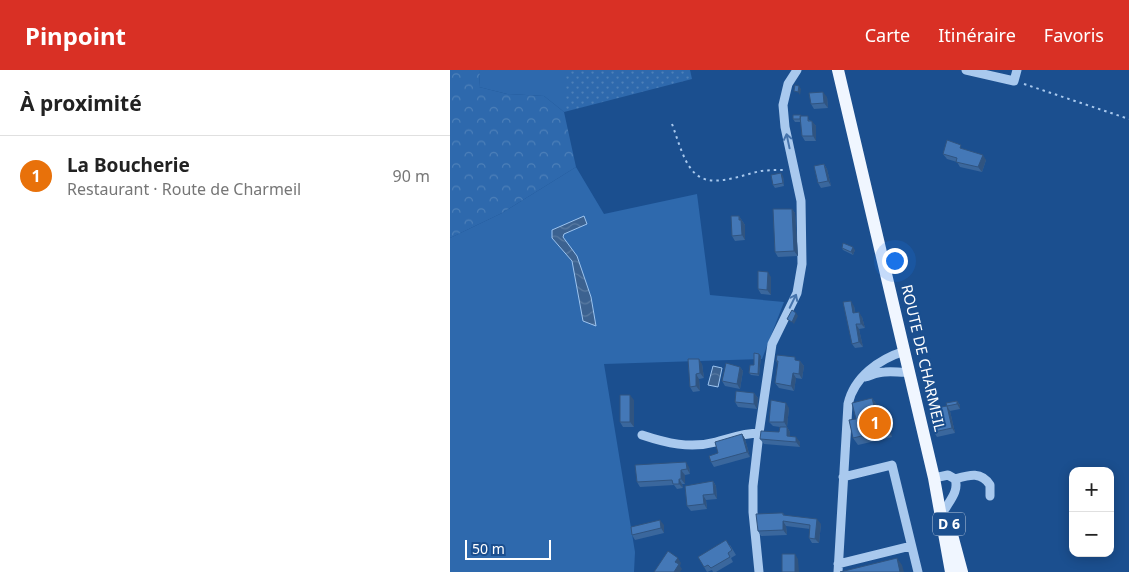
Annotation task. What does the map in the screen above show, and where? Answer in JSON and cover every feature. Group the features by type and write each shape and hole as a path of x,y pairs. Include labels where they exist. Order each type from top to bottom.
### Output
{"main road":[{"name":"ROUTE DE CHARMEIL","path":"838,70 906,351 934,478 951,572"},
{"name":"ROUTE DE CHARMEIL","path":"934,478 945,509 962,572"}],"street":[{"path":"759,572 753,512 753,486 759,433 772,344 797,293 802,264 801,201 785,127 783,105 788,84 797,70"},
{"path":"966,70 1014,81 1017,70"},
{"path":"906,351 895,354 873,367 860,379 850,394 838,568 911,546"},
{"path":"860,379 878,372 910,372"},
{"path":"642,435 663,442 700,445 749,433 759,433"},
{"path":"843,477 892,465 918,572"},
{"path":"934,478 948,476 955,479 974,474 981,475 990,484 990,496"},
{"path":"945,509 956,490 955,479"}],"path":[{"path":"1014,81 1129,119"},
{"path":"672,124 690,169 704,179 718,181 762,171 794,169"}],"green space":[{"path":"450,70 480,70 479,87 507,94 544,96 564,112 576,167 502,213 450,238"},
{"path":"480,70 564,70 564,112 544,96 507,94 479,87"},
{"path":"564,70 690,70 692,79 564,112"},
{"path":"576,167 604,214 697,194 710,295 784,302 762,359 604,364 635,552 634,572 450,572 450,238 502,213"}],"water":[{"path":"584,216 587,224 564,234 563,237 577,256 591,297 596,326 583,321 572,261 552,238 552,230"},
{"path":"713,366 722,368 718,387 708,385"}],"building":[{"path":"795,85 799,86 798,92 794,91"},
{"path":"823,92 824,103 811,104 809,93"},
{"path":"793,115 801,115 800,119 793,119"},
{"path":"800,116 808,116 808,121 812,121 813,136 802,136"},
{"path":"947,140 961,145 960,148 983,155 978,167 956,162 957,158 943,154"},
{"path":"824,164 828,181 818,183 814,166"},
{"path":"781,173 783,183 773,185 771,175"},
{"path":"773,209 792,209 794,251 775,252"},
{"path":"731,216 739,216 742,235 732,236"},
{"path":"843,243 853,247 851,252 842,248"},
{"path":"758,271 768,272 767,290 758,289"},
{"path":"851,301 853,313 859,312 861,324 856,324 859,342 852,344 843,302"},
{"path":"792,310 796,313 792,322 787,319"},
{"path":"754,353 759,354 758,374 749,373 750,365 754,365"},
{"path":"777,355 795,357 795,360 800,361 799,374 793,373 791,386 775,383"},
{"path":"688,359 699,359 700,373 696,374 696,386 690,387"},
{"path":"726,363 740,367 737,384 722,381"},
{"path":"736,391 754,393 754,404 735,402"},
{"path":"620,395 630,395 630,422 620,422"},
{"path":"872,398 876,414 883,412 887,430 853,438 849,420 856,419 852,403"},
{"path":"771,400 786,403 784,422 769,422"},
{"path":"957,401 957,404 947,406 946,403"},
{"path":"947,406 952,428 934,432 929,409"},
{"path":"780,427 787,427 787,436 796,437 796,442 760,439 761,431 779,432"},
{"path":"742,434 747,452 711,462 709,456 718,453 715,442"},
{"path":"686,462 687,469 681,470 679,484 673,484 672,480 637,482 635,465"},
{"path":"713,481 714,494 703,495 704,504 687,506 685,486"},
{"path":"783,513 783,515 817,519 815,539 809,538 810,525 783,521 783,530 758,531 756,514"},
{"path":"660,520 661,528 632,535 631,527"},
{"path":"726,540 732,550 728,553 730,557 711,568 708,565 704,567 698,557"},
{"path":"668,551 678,558 675,562 679,564 674,572 654,572"},
{"path":"782,554 795,554 795,572 782,572"},
{"path":"897,558 900,572 840,572"}],"place":[{"name":"La Boucherie","path":"875,423"}]}
